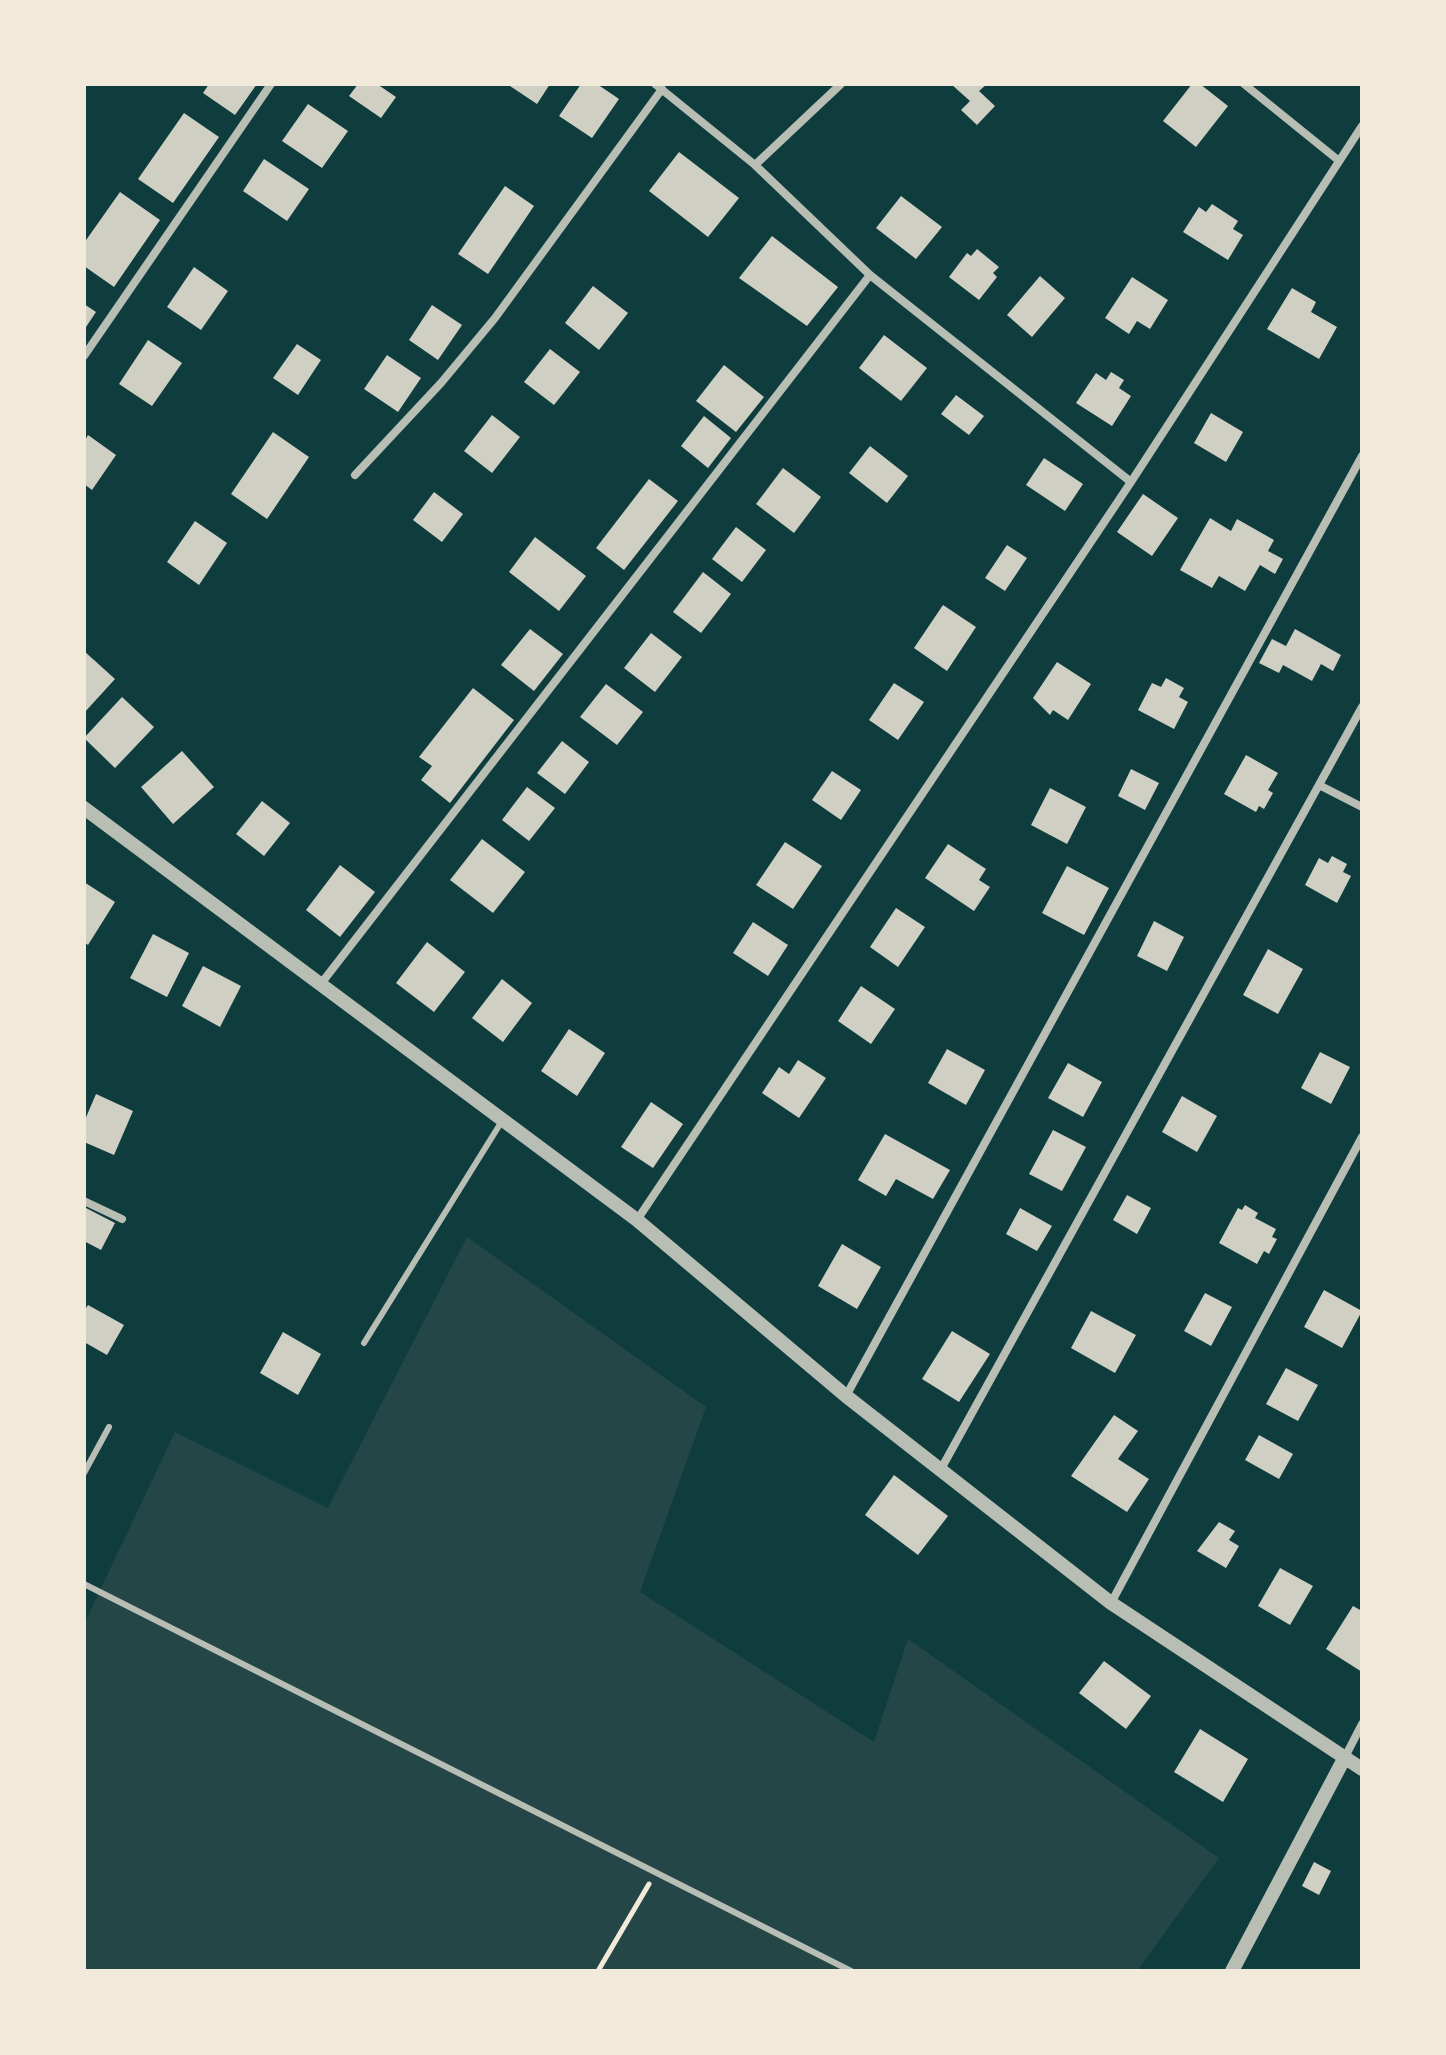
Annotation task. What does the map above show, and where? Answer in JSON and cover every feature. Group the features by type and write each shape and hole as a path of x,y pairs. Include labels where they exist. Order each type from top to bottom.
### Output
{"street":[{"path":"84,356 271,84"},
{"path":"755,165 841,84"},
{"path":"1244,84 1338,160"},
{"path":"355,475 441,383 495,318 658,87 755,165 870,275 1131,482"},
{"path":"637,1220 1131,482 1362,126"},
{"path":"320,985 870,275"},
{"path":"846,1396 1362,456"},
{"path":"941,1469 1362,707"},
{"path":"1319,785 1362,807"},
{"path":"84,808 637,1220 846,1396 1111,1603 1362,1769"},
{"path":"1111,1603 1362,1137"},
{"path":"84,1201 122,1219"},
{"path":"1232,1971 1362,1724"}],"lane":[{"path":"364,1343 502,1121"},
{"path":"84,1473 109,1427"},
{"path":"84,1584 851,1971"}],"path":[{"path":"598,1971 656,1872"}],"shaded area":[{"path":"467,1237 706,1407 640,1592 874,1742 908,1639 1219,1858 1137,1971 84,1971 84,1624 175,1432 328,1508"}],"building":[{"path":"209,84 257,84 235,115 203,93"},
{"path":"358,84 377,84 396,97 381,118 349,96"},
{"path":"507,84 550,84 537,104"},
{"path":"581,84 597,84 619,99 592,138 559,116"},
{"path":"951,84 987,84 979,91 995,106 977,125 961,110 970,101"},
{"path":"1192,84 1200,84 1228,106 1196,147 1163,121"},
{"path":"308,104 348,131 322,168 282,141"},
{"path":"184,113 219,137 173,203 138,179"},
{"path":"679,152 739,198 708,237 649,191"},
{"path":"264,159 309,189 287,221 243,191"},
{"path":"505,186 534,206 488,274 458,254"},
{"path":"120,192 160,220 114,287 84,266 84,243"},
{"path":"901,196 942,227 916,259 876,228"},
{"path":"1212,204 1238,221 1233,229 1243,235 1228,260 1183,232 1199,207 1206,212"},
{"path":"772,236 838,287 807,326 739,278"},
{"path":"977,249 999,267 993,273 997,277 979,300 949,277 967,253 971,256"},
{"path":"194,267 228,291 201,330 167,307"},
{"path":"1040,276 1065,298 1032,337 1007,315"},
{"path":"1132,277 1168,300 1150,329 1137,321 1129,334 1105,318"},
{"path":"593,286 628,313 599,350 565,323"},
{"path":"1292,288 1316,302 1311,312 1337,327 1319,359 1267,329"},
{"path":"84,304 96,312 84,330"},
{"path":"432,305 462,325 438,360 409,340"},
{"path":"884,335 927,368 901,401 859,368"},
{"path":"148,340 182,363 152,406 119,384"},
{"path":"297,344 321,360 298,395 273,378"},
{"path":"550,349 580,372 554,405 524,382"},
{"path":"387,355 421,378 398,412 364,389"},
{"path":"724,365 764,397 736,432 696,401"},
{"path":"1111,372 1124,380 1119,388 1131,396 1112,426 1076,403 1096,373 1106,380"},
{"path":"956,395 984,416 969,435 941,414"},
{"path":"1211,413 1243,432 1226,462 1194,443"},
{"path":"492,415 520,437 492,473 464,451"},
{"path":"704,416 731,438 708,468 681,446"},
{"path":"273,432 309,457 267,519 231,494"},
{"path":"88,435 116,455 92,490 84,484 84,442"},
{"path":"870,446 908,476 887,503 849,473"},
{"path":"1044,458 1083,484 1065,511 1026,485"},
{"path":"783,468 821,497 794,533 756,504"},
{"path":"649,479 678,501 624,570 596,548"},
{"path":"434,492 463,514 442,542 413,520"},
{"path":"1143,494 1178,518 1152,556 1117,532"},
{"path":"1210,518 1231,531 1237,519 1274,540 1268,551 1283,559 1275,574 1260,565 1245,591 1219,576 1212,588 1180,570"},
{"path":"195,521 227,543 199,585 167,562"},
{"path":"736,527 766,550 742,582 712,559"},
{"path":"535,537 586,576 559,611 509,572"},
{"path":"1007,545 1027,558 1005,591 985,578"},
{"path":"703,572 731,594 701,633 673,612"},
{"path":"943,605 976,627 947,671 914,648"},
{"path":"530,629 563,654 534,691 501,665"},
{"path":"1295,629 1341,655 1333,671 1321,664 1312,681 1283,665 1279,673 1259,663 1272,639 1286,646"},
{"path":"651,633 682,657 655,692 624,668"},
{"path":"84,651 115,679 84,713"},
{"path":"1057,662 1091,684 1068,720 1053,710 1050,715 1033,698"},
{"path":"1166,678 1184,688 1179,697 1188,702 1174,729 1138,710 1152,683 1161,687"},
{"path":"894,683 924,702 898,740 869,720"},
{"path":"606,684 643,712 617,745 580,717"},
{"path":"473,688 514,720 450,803 421,780 432,766 419,757"},
{"path":"122,697 154,727 115,768 84,738"},
{"path":"562,741 589,762 565,794 537,773"},
{"path":"182,751 214,787 173,824 141,787"},
{"path":"1246,755 1278,773 1268,790 1273,793 1264,809 1259,806 1256,812 1224,794"},
{"path":"1131,769 1159,783 1145,810 1118,796"},
{"path":"832,771 861,790 841,820 812,800"},
{"path":"527,787 555,808 529,841 502,820"},
{"path":"1050,788 1086,807 1067,844 1031,825"},
{"path":"262,801 290,823 264,856 236,834"},
{"path":"482,839 525,872 493,913 450,880"},
{"path":"785,842 822,866 793,909 756,885"},
{"path":"948,844 986,869 979,880 990,887 974,911 925,878"},
{"path":"1332,856 1347,864 1343,872 1351,876 1337,903 1305,885 1319,858 1328,863"},
{"path":"340,865 375,892 340,937 306,910"},
{"path":"1067,866 1109,888 1084,935 1042,913"},
{"path":"84,882 115,902 88,945 84,942"},
{"path":"896,908 925,927 898,967 870,947"},
{"path":"1154,921 1184,937 1167,971 1137,956"},
{"path":"753,922 788,945 768,976 733,953"},
{"path":"153,934 189,953 167,997 130,978"},
{"path":"427,942 465,972 434,1012 396,983"},
{"path":"1268,949 1303,969 1278,1014 1243,995"},
{"path":"203,966 241,986 220,1027 182,1006"},
{"path":"502,979 532,1003 503,1042 472,1018"},
{"path":"861,986 895,1009 871,1044 838,1021"},
{"path":"569,1029 605,1053 577,1096 541,1071"},
{"path":"947,1049 985,1070 966,1105 928,1083"},
{"path":"1320,1052 1350,1067 1331,1104 1301,1088"},
{"path":"798,1060 826,1078 799,1118 762,1093 779,1067 789,1074"},
{"path":"1068,1063 1102,1082 1083,1117 1048,1098"},
{"path":"96,1094 133,1111 114,1155 84,1142 84,1122"},
{"path":"1182,1096 1217,1116 1197,1152 1162,1132"},
{"path":"651,1102 683,1124 653,1168 621,1147"},
{"path":"1053,1130 1086,1147 1062,1191 1029,1174"},
{"path":"885,1134 950,1170 933,1199 896,1179 886,1196 858,1180"},
{"path":"1127,1195 1151,1208 1137,1234 1113,1220"},
{"path":"1245,1205 1258,1213 1255,1218 1276,1229 1272,1237 1277,1239 1269,1254 1264,1251 1257,1264 1219,1243 1238,1208 1242,1210"},
{"path":"84,1207 115,1223 101,1250 84,1241"},
{"path":"1020,1208 1052,1226 1037,1251 1006,1234"},
{"path":"842,1244 881,1267 857,1309 818,1286"},
{"path":"1324,1290 1362,1311 1342,1348 1304,1327"},
{"path":"1205,1293 1232,1307 1211,1346 1184,1331"},
{"path":"88,1305 124,1325 107,1355 84,1342 84,1311"},
{"path":"1091,1311 1136,1335 1115,1373 1071,1348"},
{"path":"952,1331 990,1354 959,1402 922,1379"},
{"path":"283,1332 321,1354 298,1395 260,1373"},
{"path":"1286,1368 1318,1385 1298,1421 1266,1404"},
{"path":"1114,1415 1138,1431 1118,1459 1149,1479 1127,1512 1071,1476"},
{"path":"1259,1435 1293,1454 1279,1479 1245,1460"},
{"path":"894,1475 948,1516 918,1555 865,1515"},
{"path":"1219,1522 1235,1531 1229,1540 1239,1546 1226,1568 1197,1551"},
{"path":"1280,1568 1313,1586 1290,1625 1258,1606"},
{"path":"1353,1606 1362,1611 1362,1672 1326,1649"},
{"path":"1104,1661 1151,1696 1126,1729 1079,1693"},
{"path":"1200,1729 1248,1759 1223,1802 1174,1772"},
{"path":"1314,1862 1331,1871 1319,1895 1302,1886"}]}
